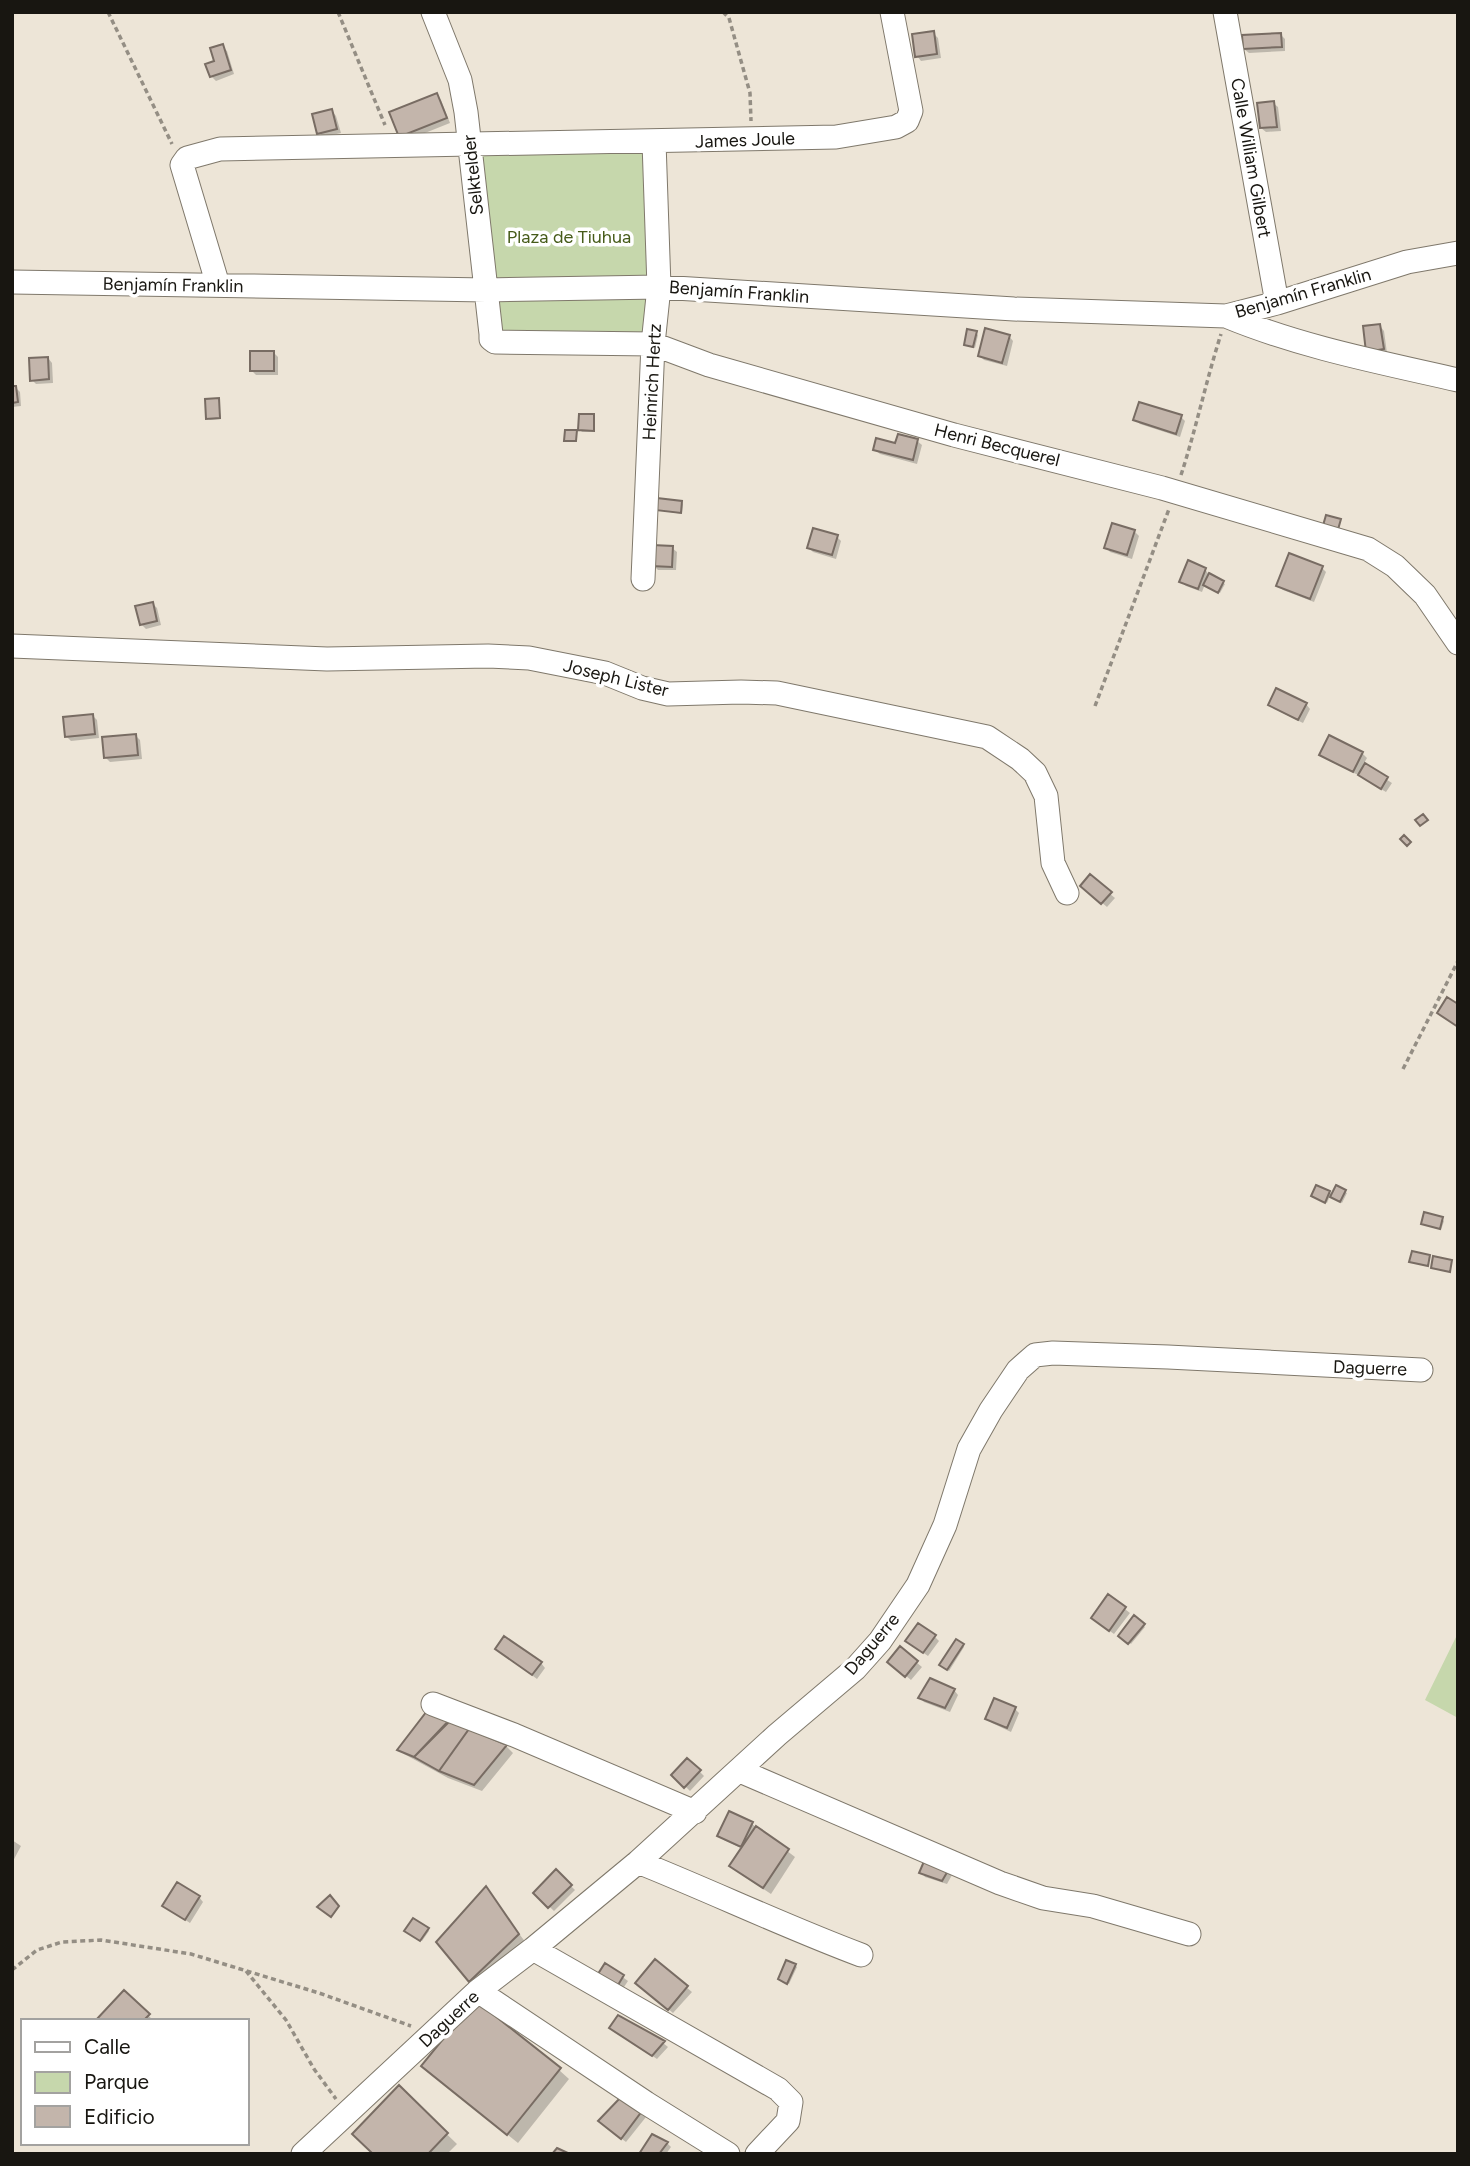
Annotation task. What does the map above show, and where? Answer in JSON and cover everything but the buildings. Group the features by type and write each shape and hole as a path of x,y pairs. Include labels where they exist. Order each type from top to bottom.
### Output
{"street":[{"name":"Selktelder","path":"433,12 460,80 466,112 491,339 495,342"},
{"name":"James Joule","path":"182,165 187,158 220,149 750,140 836,137 895,127 907,121 911,111 892,12"},
{"name":"Calle William Gilbert","path":"1225,12 1277,303"},
{"name":"Heinrich Hertz","path":"643,579 653,344 659,287 654,142"},
{"path":"182,165 218,285"},
{"name":"Benjamín Franklin","path":"12,282 486,290 659,287 1014,309 1226,316 1277,303 1407,262 1458,253"},
{"path":"1226,316 1316,348 1458,380"},
{"name":"Henri Becquerel","path":"495,342 653,344 709,365 954,435 1175,492 1368,549 1395,566 1425,595 1458,643"},
{"name":"Joseph Lister","path":"12,646 327,659 488,656 529,658 605,673 642,688 668,694 777,693 987,737 1035,772 1046,796 1053,863 1067,893"},
{"name":"Daguerre","path":"303,2154 478,1991 638,1862 777,1735 855,1669 880,1641 918,1585 945,1525 969,1450 991,1410 1018,1370 1035,1355 1053,1353 1156,1356 1421,1370"},
{"path":"433,1704 514,1735 695,1812"},
{"path":"740,1771 1000,1883 1043,1898 1093,1906 1189,1934"},
{"path":"638,1862 804,1934 861,1955"},
{"path":"533,1949 778,2089 787,2097 791,2102 788,2121 757,2154"},
{"path":"478,1991 646,2104 728,2154"}],"path":[{"path":"108,12 182,165"},
{"path":"338,12 394,147"},
{"path":"723,12 729,18 750,93 750,140"},
{"path":"1095,706 1195,433 1226,316"},
{"path":"1403,1069 1458,961"},
{"path":"12,1970 37,1950 62,1942 101,1940 191,1954 319,1993 432,2035"},
{"path":"246,1971 286,2020 314,2069 347,2115"}],"green space":[{"name":"Plaza de Tiuhua","path":"650,144 651,341 497,340 473,147"},
{"path":"1458,1633 1458,1718 1425,1700"}]}
